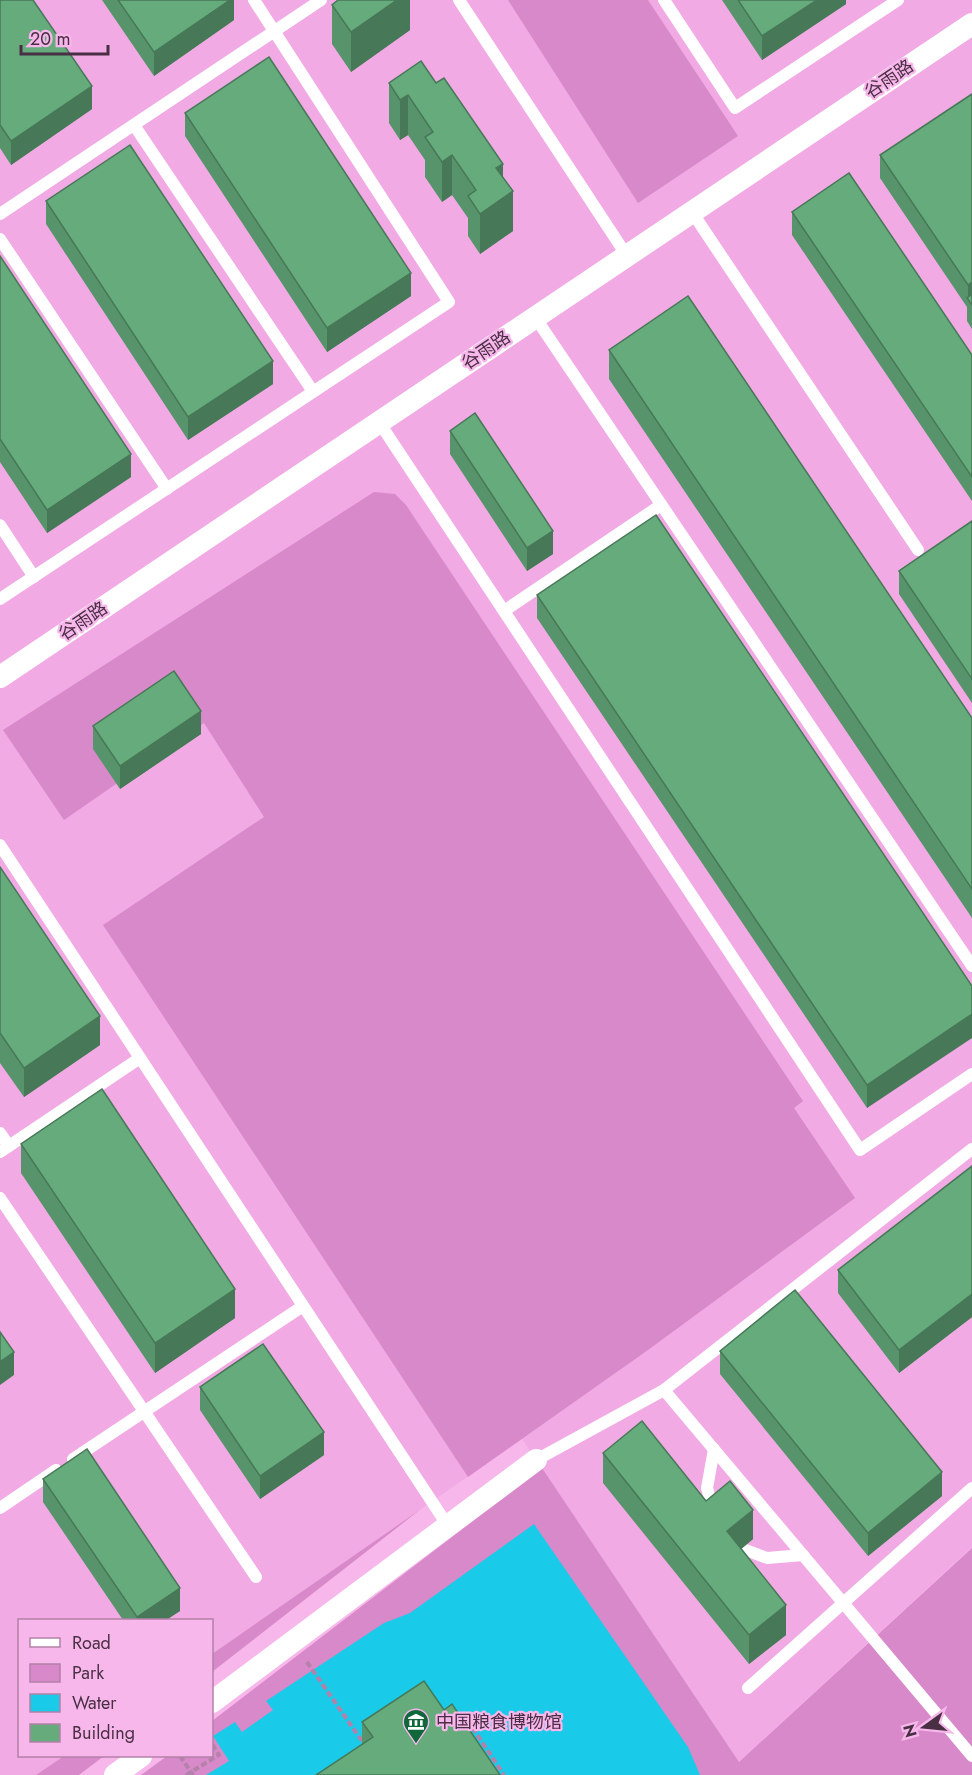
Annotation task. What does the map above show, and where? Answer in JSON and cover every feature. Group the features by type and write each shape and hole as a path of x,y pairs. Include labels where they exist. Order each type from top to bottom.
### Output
{"street":[{"name":"谷雨路","path":"0,677 972,24"},
{"path":"213,1701 536,1461"},
{"path":"115,1775 138,1757"}],"lane":[{"path":"0,599 312,390 449,302 254,0"},
{"path":"0,214 321,0"},
{"path":"459,0 627,256"},
{"path":"664,0 735,108 898,0"},
{"path":"134,124 312,390"},
{"path":"692,212 918,550"},
{"path":"0,239 166,489"},
{"path":"535,317 972,966"},
{"path":"379,422 860,1150 972,1074"},
{"path":"504,611 662,505"},
{"path":"0,525 34,577"},
{"path":"0,845 448,1526"},
{"path":"0,1133 4,1149 140,1058"},
{"path":"536,1461 664,1390 972,1149"},
{"path":"0,1198 256,1577"},
{"path":"0,1508 303,1306"},
{"path":"664,1390 972,1756"},
{"path":"714,1449 707,1488 712,1508 718,1518"},
{"path":"748,1688 972,1488"},
{"path":"743,1549 767,1558 802,1555"}],"path":[{"path":"306,1662 364,1744"},
{"path":"459,1723 466,1718 504,1775"},
{"path":"357,1749 373,1738"},
{"path":"186,1775 219,1755 213,1746"},
{"path":"181,1757 193,1775"}],"shaded area":[{"path":"0,0 972,0 972,1547 739,1762 522,1439 213,1653 213,1619 18,1619 18,1757 63,1757 36,1775 0,1775"}],"green space":[{"path":"508,0 648,0 738,136 638,203"},
{"path":"374,492 395,494 406,505 803,1101 794,1108 855,1198 648,1350 468,1477 103,925 264,817 204,723 64,820 3,730"},
{"path":"542,1468 739,1762 972,1548 972,1775 141,1775 166,1757 213,1757 213,1720"},
{"path":"421,1509 213,1671 213,1653"},
{"path":"63,1757 103,1757 79,1775 36,1775"}],"water":[{"path":"534,1524 688,1747 700,1775 206,1775 229,1761 213,1736 235,1722 242,1732 273,1710 266,1701 384,1623 410,1613"}],"building":[{"path":"0,0 33,0 92,86 11,141 0,125"},
{"path":"118,0 230,0 154,52"},
{"path":"338,0 397,0 351,32 332,5"},
{"path":"738,0 817,0 762,36"},
{"path":"269,57 411,273 327,328 185,113"},
{"path":"421,61 436,83 444,78 503,164 496,168 513,191 480,214 468,196 476,190 452,155 442,162 425,137 433,132 408,95 400,100 389,83"},
{"path":"972,94 972,282 968,285 880,155"},
{"path":"130,145 273,361 188,417 46,201"},
{"path":"849,173 972,355 972,477 792,212"},
{"path":"0,256 131,454 47,510 0,439"},
{"path":"972,294 972,305 967,298"},
{"path":"688,296 972,718 972,889 609,350"},
{"path":"475,413 553,531 527,548 450,431"},
{"path":"656,515 972,986 972,1014 867,1085 537,595"},
{"path":"972,521 972,679 899,571"},
{"path":"174,671 201,711 120,766 93,726"},
{"path":"0,867 100,1016 24,1068 0,1033"},
{"path":"102,1089 235,1289 155,1343 21,1144"},
{"path":"972,1166 972,1294 899,1350 838,1270"},
{"path":"795,1290 942,1472 868,1533 720,1351"},
{"path":"0,1332 14,1352 0,1362"},
{"path":"263,1344 324,1432 260,1476 200,1387"},
{"path":"642,1421 706,1501 730,1481 753,1510 727,1531 786,1605 749,1635 603,1453"},
{"path":"87,1449 180,1588 137,1617 43,1479"},
{"path":"424,1681 444,1710 452,1704 500,1775 316,1775 373,1737 362,1722"}],"place":[{"name":"中国粮食博物馆","path":"416,1745"}]}
